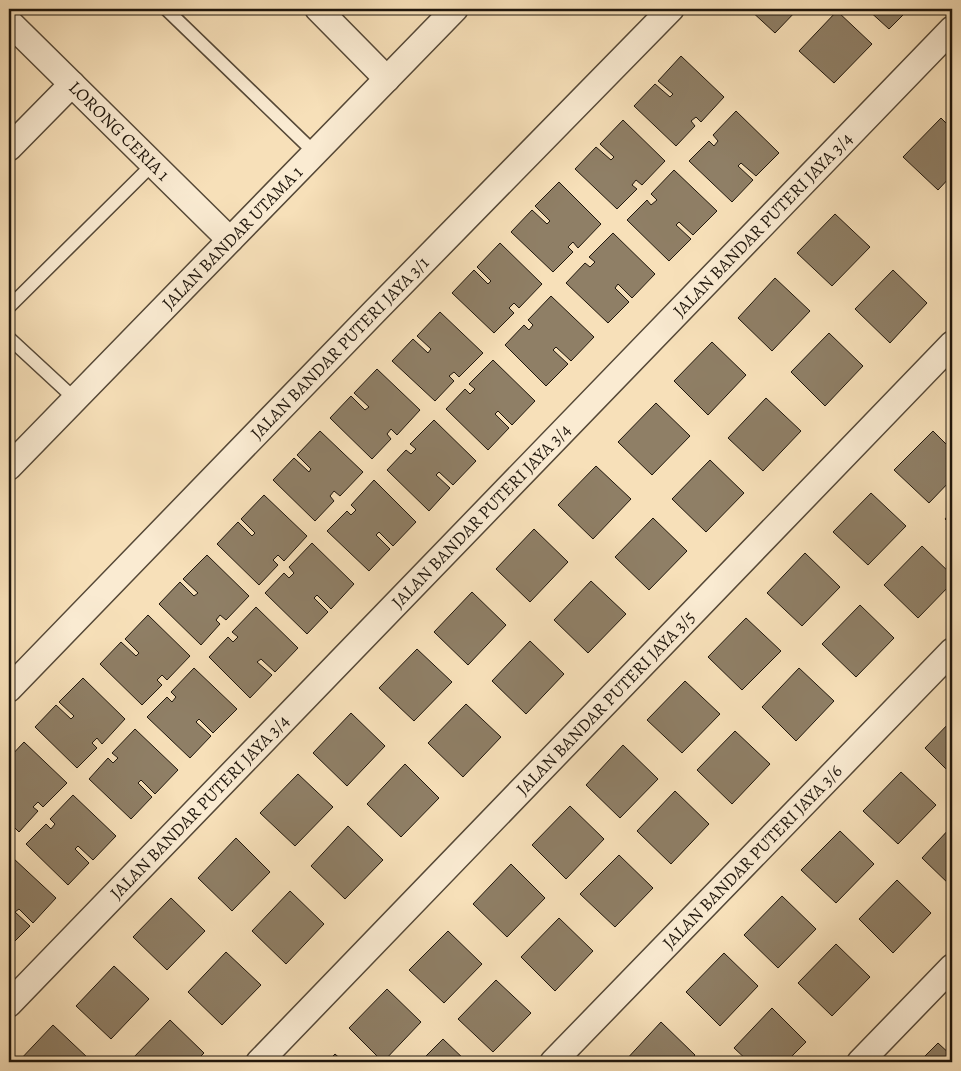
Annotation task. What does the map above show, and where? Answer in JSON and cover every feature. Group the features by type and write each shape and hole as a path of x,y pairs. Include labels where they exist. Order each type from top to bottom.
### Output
{"street":[{"path":"318,9 387,79"},
{"name":"JALAN BANDAR UTAMA 1","path":"9,467 456,9"},
{"name":"JALAN BANDAR PUTERI JAYA 3/1","path":"9,689 361,325 671,9"},
{"name":"LORONG CERIA 1","path":"9,22 230,240"},
{"name":"JALAN BANDAR PUTERI JAYA 3/4","path":"9,1004 952,29"},
{"path":"9,148 72,84"},
{"name":"JALAN BANDAR PUTERI JAYA 3/5","path":"259,1062 952,344"},
{"name":"JALAN BANDAR PUTERI JAYA 3/6","path":"553,1062 952,651"},
{"path":"860,1062 952,967"}],"lane":[{"path":"166,9 315,153"},
{"path":"9,307 153,164"},
{"path":"9,338 75,399"}],"building":[{"path":"749,9 798,9 775,33"},
{"path":"867,9 909,9 889,29"},
{"path":"837,11 872,44 834,83 799,51"},
{"path":"681,56 724,97 701,122 696,117 691,121 695,126 676,146 634,106 655,84 670,97 673,94 658,81"},
{"path":"736,111 779,153 756,176 741,163 738,166 753,180 732,202 689,161 709,141 714,146 718,141 713,135"},
{"path":"941,118 952,129 952,175 938,190 903,157"},
{"path":"623,120 665,161 642,185 636,180 632,185 637,189 617,209 575,169 596,147 611,160 614,157 600,144"},
{"path":"674,170 717,211 693,235 679,222 676,225 691,239 669,261 627,220 647,200 651,205 657,200 651,194"},
{"path":"559,182 601,224 578,248 573,242 568,247 573,252 553,272 511,232 532,210 547,224 550,221 535,206"},
{"path":"835,214 870,247 832,286 797,253"},
{"path":"613,233 655,274 632,298 618,284 615,288 629,302 608,323 566,283 585,263 590,267 595,262 589,257"},
{"path":"500,243 542,284 519,308 514,303 509,308 514,313 494,333 452,293 474,270 488,284 491,281 477,267"},
{"path":"893,270 927,303 890,343 855,309"},
{"path":"775,278 810,311 772,351 738,318"},
{"path":"551,296 594,337 571,361 556,347 553,350 568,364 546,386 505,345 524,325 529,330 533,325 528,320"},
{"path":"440,312 483,353 459,377 454,372 449,376 454,381 435,401 392,361 413,339 428,353 431,349 417,336"},
{"path":"829,333 863,366 825,406 791,372"},
{"path":"712,342 746,375 708,415 674,381"},
{"path":"493,360 535,401 512,425 498,411 495,414 509,428 488,450 446,409 465,389 470,394 475,389 469,384"},
{"path":"377,369 420,410 397,435 391,429 387,434 391,439 372,459 330,418 351,396 365,410 369,407 354,393"},
{"path":"766,398 801,431 763,471 728,438"},
{"path":"656,403 690,436 652,475 618,442"},
{"path":"434,420 476,461 453,485 439,472 436,475 450,488 429,511 387,470 406,450 411,454 416,449 410,444"},
{"path":"320,431 363,472 340,496 334,491 330,496 334,501 315,521 273,480 294,458 309,472 311,469 297,455"},
{"path":"933,431 952,450 952,479 929,503 894,470"},
{"path":"710,460 744,493 706,532 672,499"},
{"path":"596,466 631,499 593,539 558,505"},
{"path":"374,480 416,522 393,546 379,532 376,535 390,549 369,571 327,531 347,511 351,515 356,510 351,505"},
{"path":"871,493 906,526 868,565 833,532"},
{"path":"264,495 307,536 284,561 278,555 273,560 278,565 259,585 217,544 238,522 252,536 255,533 241,519"},
{"path":"952,511 952,526 945,519"},
{"path":"653,518 687,551 649,590 615,557"},
{"path":"534,529 568,562 530,602 496,569"},
{"path":"312,543 354,584 331,609 317,595 314,598 328,612 307,634 265,593 284,573 289,578 294,573 289,567"},
{"path":"922,546 952,575 952,583 918,618 884,585"},
{"path":"805,553 840,587 802,626 767,593"},
{"path":"207,555 249,596 226,620 220,615 216,620 220,624 201,645 159,604 180,582 194,596 198,593 183,579"},
{"path":"591,581 626,614 588,653 554,620"},
{"path":"472,592 506,625 468,665 434,632"},
{"path":"860,605 894,638 856,677 822,644"},
{"path":"256,607 298,648 275,672 261,659 257,662 272,675 250,698 209,657 228,637 233,642 238,637 232,632"},
{"path":"148,615 190,656 167,680 162,675 157,680 162,685 142,705 100,664 121,642 136,656 139,653 125,639"},
{"path":"746,618 781,651 742,690 708,657"},
{"path":"530,641 564,674 526,714 492,681"},
{"path":"417,649 452,682 414,721 379,688"},
{"path":"194,668 237,709 213,733 199,719 196,722 211,736 190,758 147,717 167,697 172,702 176,697 171,692"},
{"path":"799,668 834,701 796,741 762,707"},
{"path":"83,678 125,719 102,744 97,738 92,743 97,748 77,768 35,727 56,705 71,719 74,716 59,702"},
{"path":"685,681 720,714 682,753 647,720"},
{"path":"466,704 501,737 463,777 428,743"},
{"path":"351,713 385,746 347,786 313,753"},
{"path":"952,720 952,775 925,748"},
{"path":"135,729 178,770 155,794 141,780 138,783 152,797 131,819 89,779 108,758 113,763 118,758 112,753"},
{"path":"735,731 770,764 732,804 697,770"},
{"path":"24,742 67,783 43,807 38,802 33,807 38,811 19,832 9,822 9,780 12,783 15,780 9,774 9,758"},
{"path":"623,745 658,779 620,818 586,785"},
{"path":"405,764 439,798 401,837 367,804"},
{"path":"901,772 936,805 898,844 863,811"},
{"path":"298,774 333,807 295,846 260,813"},
{"path":"675,791 709,824 671,864 637,831"},
{"path":"73,795 116,836 93,860 78,846 75,849 89,863 68,885 26,844 46,824 51,829 55,824 50,819"},
{"path":"570,806 604,839 566,879 532,845"},
{"path":"348,826 383,860 345,899 311,866"},
{"path":"952,826 952,887 922,858"},
{"path":"840,831 874,864 836,903 801,870"},
{"path":"236,838 270,872 232,911 198,878"},
{"path":"619,855 653,888 615,927 580,894"},
{"path":"13,858 56,898 33,923 19,909 15,912 30,926 9,947 9,862"},
{"path":"511,864 545,898 507,937 473,904"},
{"path":"897,880 931,913 893,953 859,919"},
{"path":"290,891 324,924 286,964 252,931"},
{"path":"782,896 816,929 778,968 744,935"},
{"path":"171,898 205,931 167,970 133,937"},
{"path":"559,918 593,951 555,991 521,957"},
{"path":"448,931 482,964 444,1003 409,970"},
{"path":"836,944 870,977 832,1016 798,983"},
{"path":"226,952 261,985 222,1025 188,992"},
{"path":"724,953 758,986 720,1026 686,992"},
{"path":"114,966 149,999 111,1039 76,1006"},
{"path":"496,980 531,1013 493,1052 458,1019"},
{"path":"387,989 421,1022 383,1062 349,1028"},
{"path":"772,1008 806,1042 786,1062 749,1062 734,1048"},
{"path":"170,1020 204,1053 195,1062 135,1062 132,1059"},
{"path":"661,1022 695,1055 689,1062 624,1062"},
{"path":"53,1025 88,1058 84,1062 18,1062"},
{"path":"443,1039 467,1062 420,1062"},
{"path":"938,1043 952,1056 952,1062 919,1062"},
{"path":"335,1054 344,1062 327,1062"}]}
